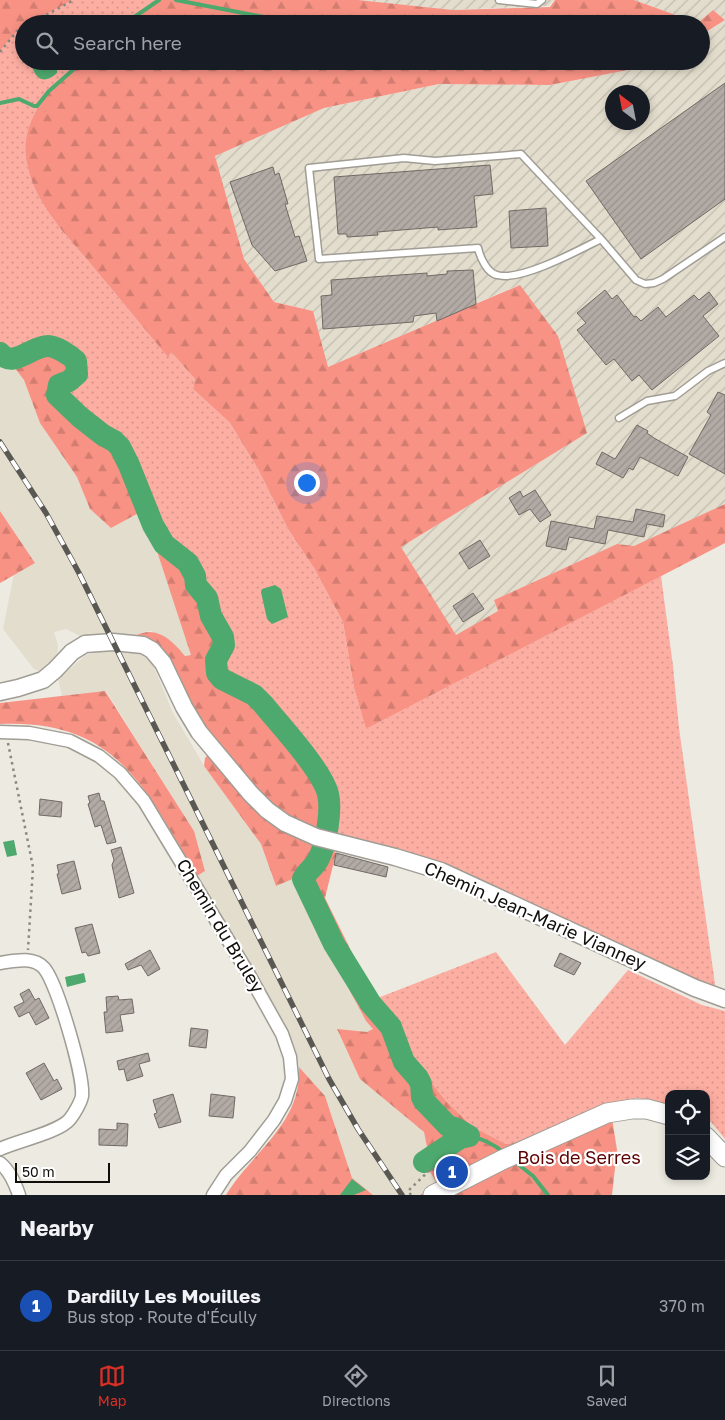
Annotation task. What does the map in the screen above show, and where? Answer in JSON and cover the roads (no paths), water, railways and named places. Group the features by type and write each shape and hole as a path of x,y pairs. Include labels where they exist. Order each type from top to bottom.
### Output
{"main road":[{"path":"442,1189 509,1156 607,1113 632,1109 647,1110 665,1115"},
{"path":"710,1141 725,1157"}],"street":[{"name":"Chemin Jean-Marie Vianney","path":"0,692 42,680 56,670 72,652 85,644 135,643 148,647 163,663 184,707 199,732 251,794 267,810 285,823 316,837 421,864 441,871 695,988 725,999"},
{"name":"Chemin du Bruley","path":"3,732 29,733 70,741 99,756 120,773 144,801 248,973 282,1034 290,1056 292,1079 285,1101 274,1120 250,1151 226,1175 213,1195"},
{"path":"0,962 32,960 44,968 52,983 76,1054 82,1085 82,1098 69,1121 48,1132 0,1149"},
{"path":"0,1162 6,1168 19,1195"}],"lane":[{"path":"499,0 537,4 542,0"},
{"path":"602,239 517,276 496,275 490,271 478,248 319,259 309,168 404,158 435,161 521,154 602,239 636,280 645,284 663,279 725,237"},
{"path":"619,418 646,401 675,396 708,371 725,362"}],"waterway":[{"path":"137,15 159,0"},
{"path":"176,0 254,15"},
{"path":"0,103 19,99 37,106 49,91 73,70"},
{"path":"0,353 11,359 48,346 63,351 76,361 77,374 69,381 59,385 57,395 80,417 120,447 153,525 164,544 188,563 195,576 196,585 207,598 211,616 223,637 224,645 216,660 217,673 222,679 254,695 263,704 309,761 324,784 329,801 326,836 322,852 303,879 334,944 371,1004 391,1027 404,1062 421,1084 424,1101 448,1126 469,1136"},
{"path":"469,1136 479,1138 503,1152"},
{"path":"424,1162 460,1138 469,1136"},
{"path":"514,1161 533,1176 548,1195"}],"railway":[{"path":"0,442 46,513 79,573 329,1079 358,1129 402,1195"}],"place":[{"name":"Dardilly Les Mouilles","path":"452,1172"}],"park label":[{"name":"Bois de Serres","path":"579,1158"}]}
